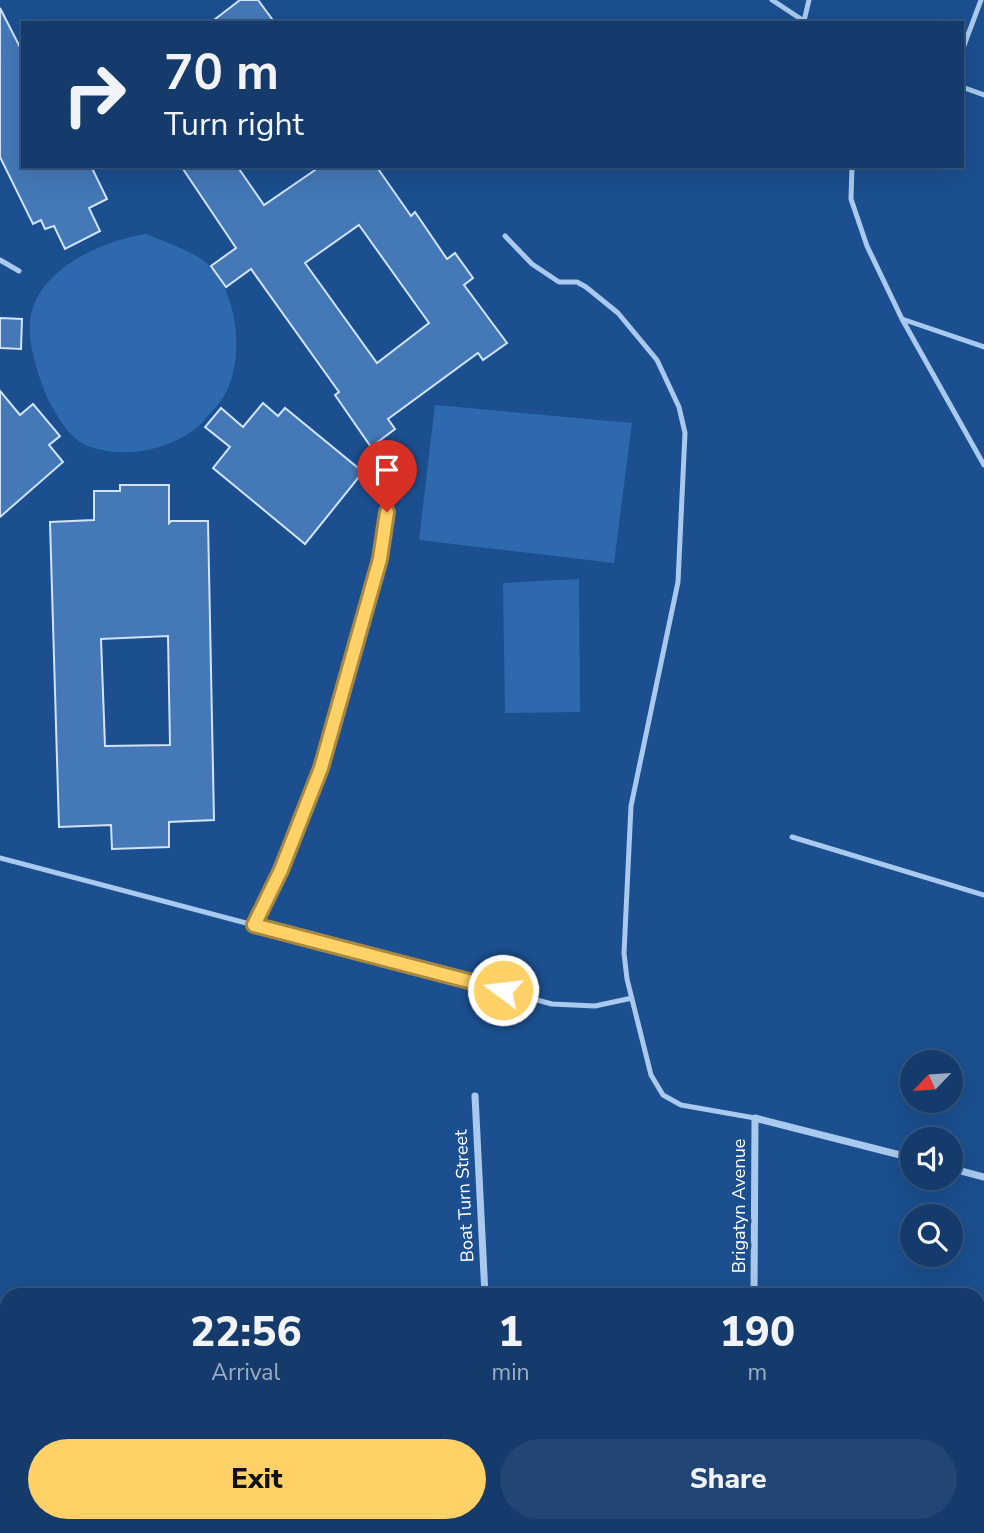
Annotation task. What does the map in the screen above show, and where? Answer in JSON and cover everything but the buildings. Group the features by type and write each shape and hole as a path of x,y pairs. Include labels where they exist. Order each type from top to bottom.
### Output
{"street":[{"name":"Boat Turn Street","path":"475,1096 485,1288"},
{"path":"755,1118 900,1155"},
{"name":"Brigatyn Avenue","path":"754,1288 755,1118"},
{"path":"963,1171 984,1177"}],"lane":[{"path":"772,0 804,21"},
{"path":"805,21 809,0"},
{"path":"964,46 981,0"},
{"path":"964,88 984,95"},
{"path":"852,168 850,199 857,221 902,319 984,465"},
{"path":"505,236 532,264 559,282 577,282 586,287 618,313 657,360 679,407 685,433 678,582 631,806 624,953 651,1075 663,1095 681,1105 755,1118"},
{"path":"0,260 19,271"},
{"path":"902,319 984,347"},
{"path":"254,925 281,870 321,768 380,559 391,489"},
{"path":"792,836 984,895"},
{"path":"0,858 552,1004 595,1006 632,998"}],"shaded area":[{"path":"146,234 198,257 216,274 226,291 236,332 233,374 216,407 197,428 182,437 143,451 101,450 76,439 53,409 35,363 30,340 30,321 44,286 58,272 110,243"},
{"path":"435,405 632,423 614,563 419,540"},
{"path":"579,579 580,712 505,713 503,583"}],"route":[{"path":"387,512 380,559 321,768 281,870 254,925 503,990"}]}
